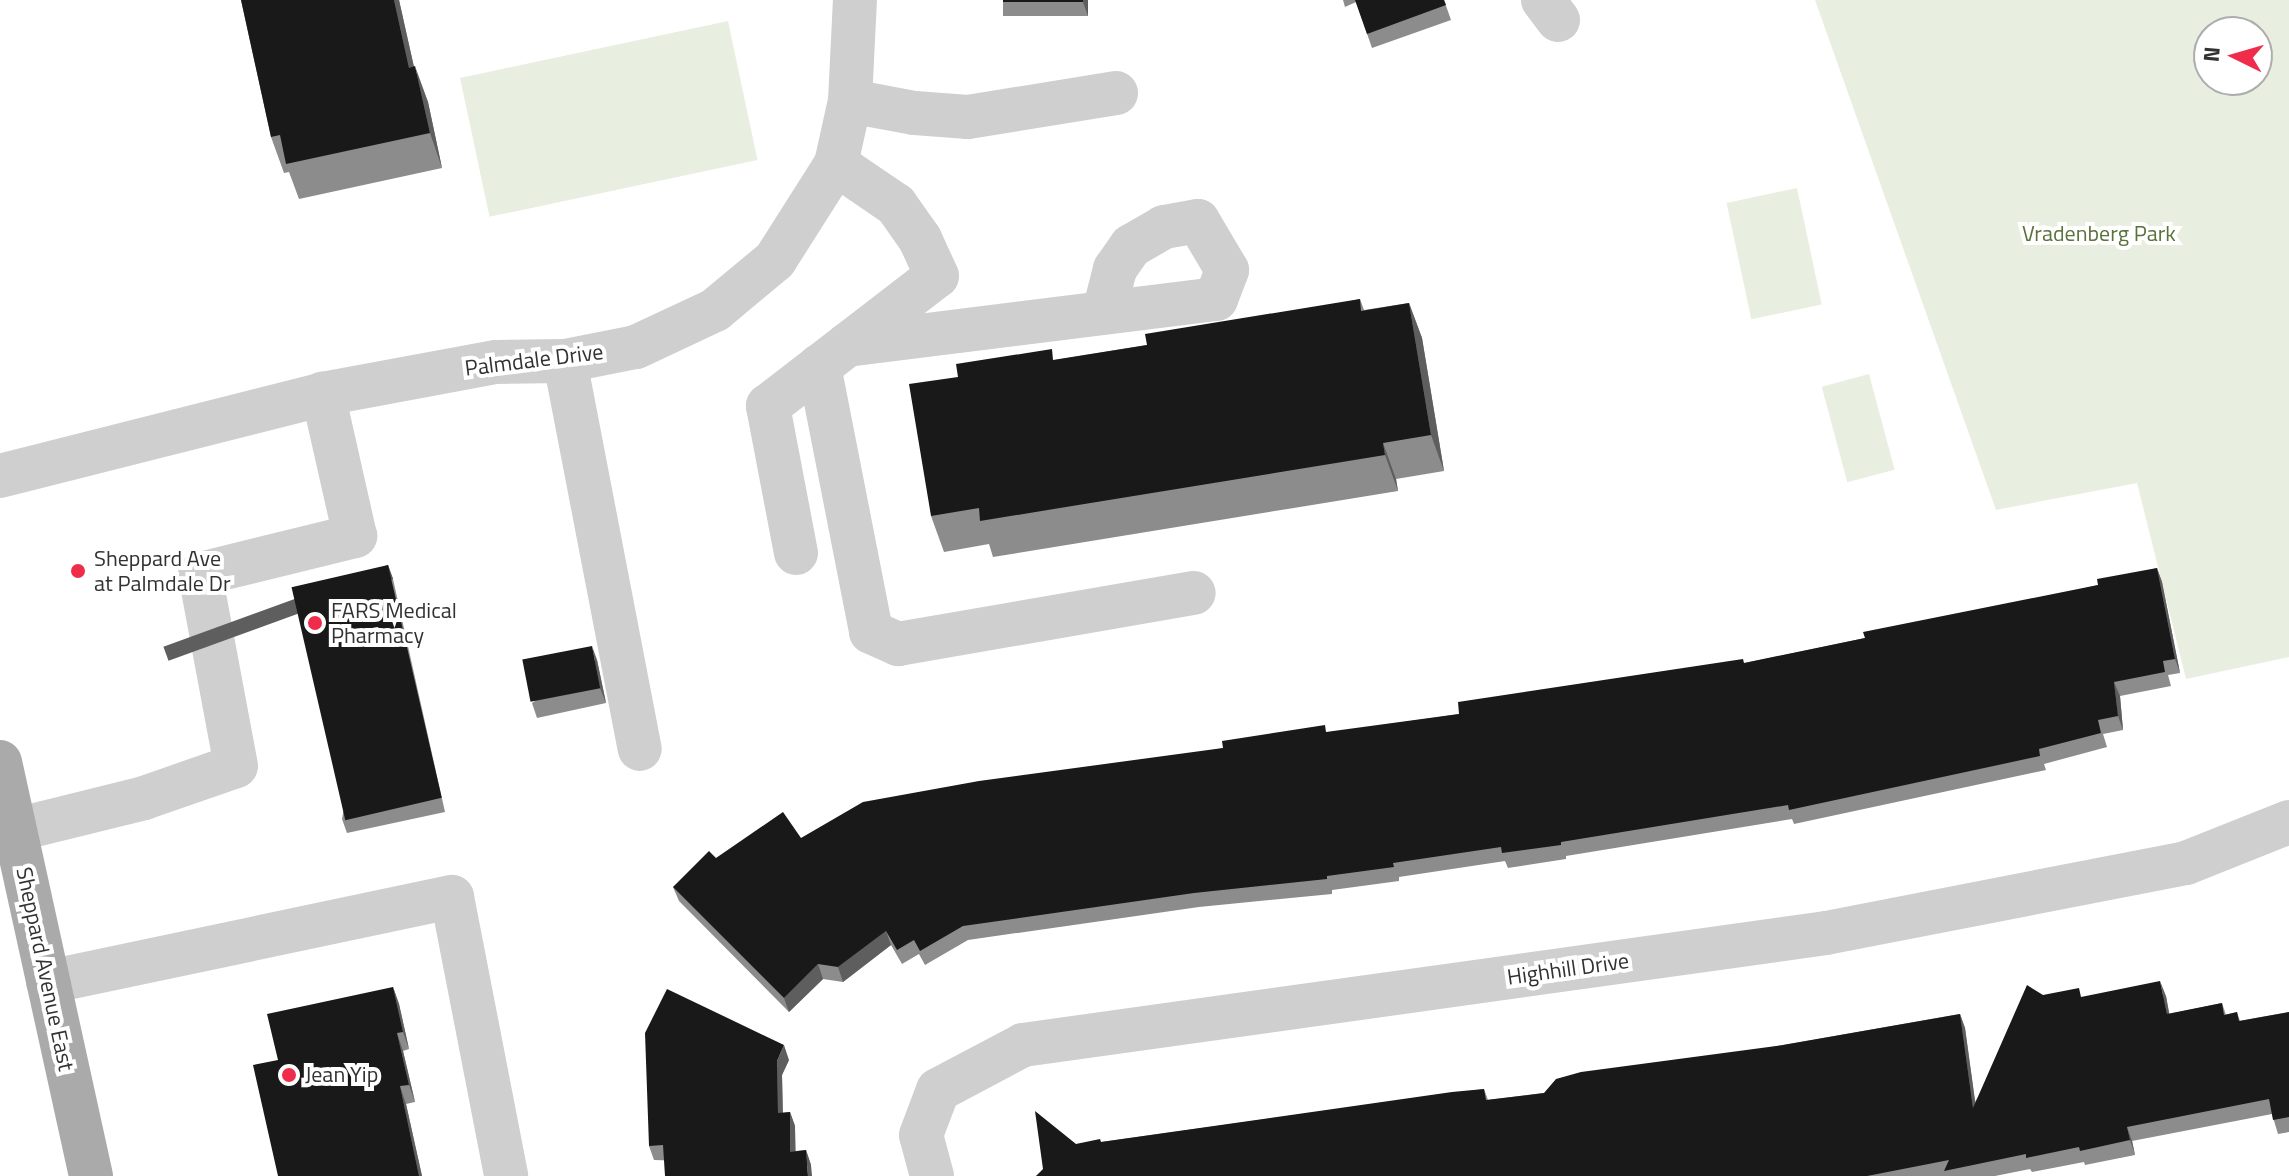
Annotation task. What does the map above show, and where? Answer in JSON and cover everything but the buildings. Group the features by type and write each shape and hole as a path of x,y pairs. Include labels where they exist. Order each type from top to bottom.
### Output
{"main road":[{"name":"Sheppard Avenue East","path":"1,768 91,1176"}],"street":[{"name":"Palmdale Drive","path":"0,476 323,394 496,362 565,361 636,347 715,310 775,260 836,164 850,101 855,0"},
{"path":"850,101 915,113 968,117 1116,93"},
{"path":"796,553 768,406 937,276 920,239 896,205 836,164"},
{"path":"833,355 1104,312"},
{"path":"833,355 871,632 898,644 1194,593"},
{"path":"565,361 640,749"},
{"path":"15,830 144,798 236,766 200,574 355,536 323,394"},
{"name":"Highhill Drive","path":"932,1176 921,1135 938,1090 1023,1045 1826,933 2186,863 2289,822"},
{"path":"48,982 452,897 506,1176"}],"green space":[{"name":"Vradenberg Park","path":"1815,0 2289,0 2289,657 2186,679 2137,483 1996,510"},
{"path":"728,21 758,160 490,217 460,78"},
{"path":"1797,188 1822,304 1751,319 1727,203"},
{"path":"1869,374 1895,470 1847,482 1822,387"}],"place":[{"name":"Sheppard Ave at Palmdale Dr","path":"78,571"},
{"name":"FARS Medical Pharmacy","path":"315,623"},
{"name":"Jean Yip","path":"289,1075"}]}
